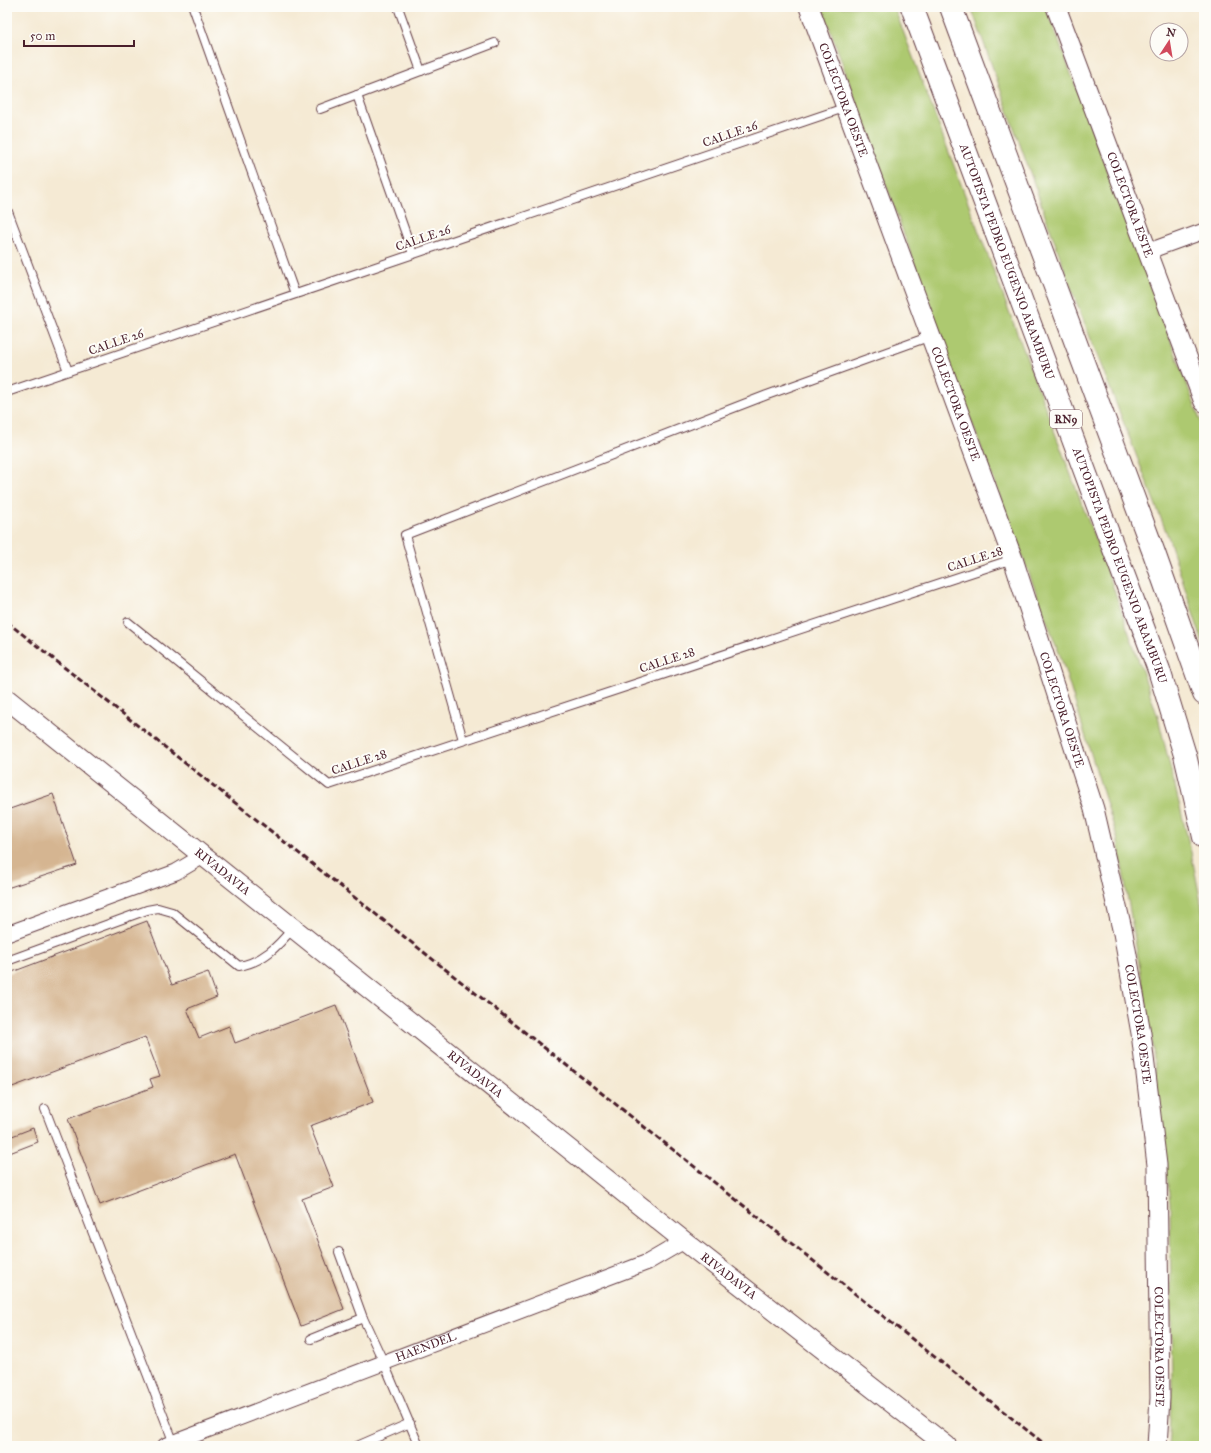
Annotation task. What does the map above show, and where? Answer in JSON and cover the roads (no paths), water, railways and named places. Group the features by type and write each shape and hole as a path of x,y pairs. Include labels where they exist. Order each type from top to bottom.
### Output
{"highway":[{"name":"AUTOPISTA PEDRO EUGENIO ARAMBURU","path":"912,7 1158,670 1185,756 1204,837"},
{"path":"951,7 1154,553 1204,694"}],"street":[{"name":"COLECTORA OESTE","path":"809,7 1013,559 1094,809 1123,933 1141,1033 1157,1165 1160,1398 1157,1446"},
{"name":"COLECTORA ESTE","path":"1056,7 1149,251 1204,402"},
{"path":"1149,251 1204,231"},
{"name":"RIVADAVIA","path":"7,699 684,1241 947,1446"},
{"path":"7,934 176,872 203,856"},
{"name":"HAENDEL","path":"171,1445 648,1262 684,1241"}],"lane":[{"path":"193,7 295,294"},
{"path":"398,7 421,71"},
{"path":"320,109 495,43"},
{"path":"357,95 414,254"},
{"name":"CALLE 26","path":"7,392 847,107"},
{"path":"7,209 68,371"},
{"path":"463,740 405,535 767,395 931,336"},
{"name":"CALLE 28","path":"128,622 329,785 1013,559"},
{"path":"7,961 147,910 158,908 172,912 240,966 252,964 269,954 293,928"},
{"path":"45,1109 171,1445"},
{"path":"339,1252 362,1318 384,1363 419,1446"},
{"path":"311,1339 362,1318"},
{"path":"350,1446 356,1446 410,1423"}],"railway":[{"path":"7,622 1047,1446"}]}
